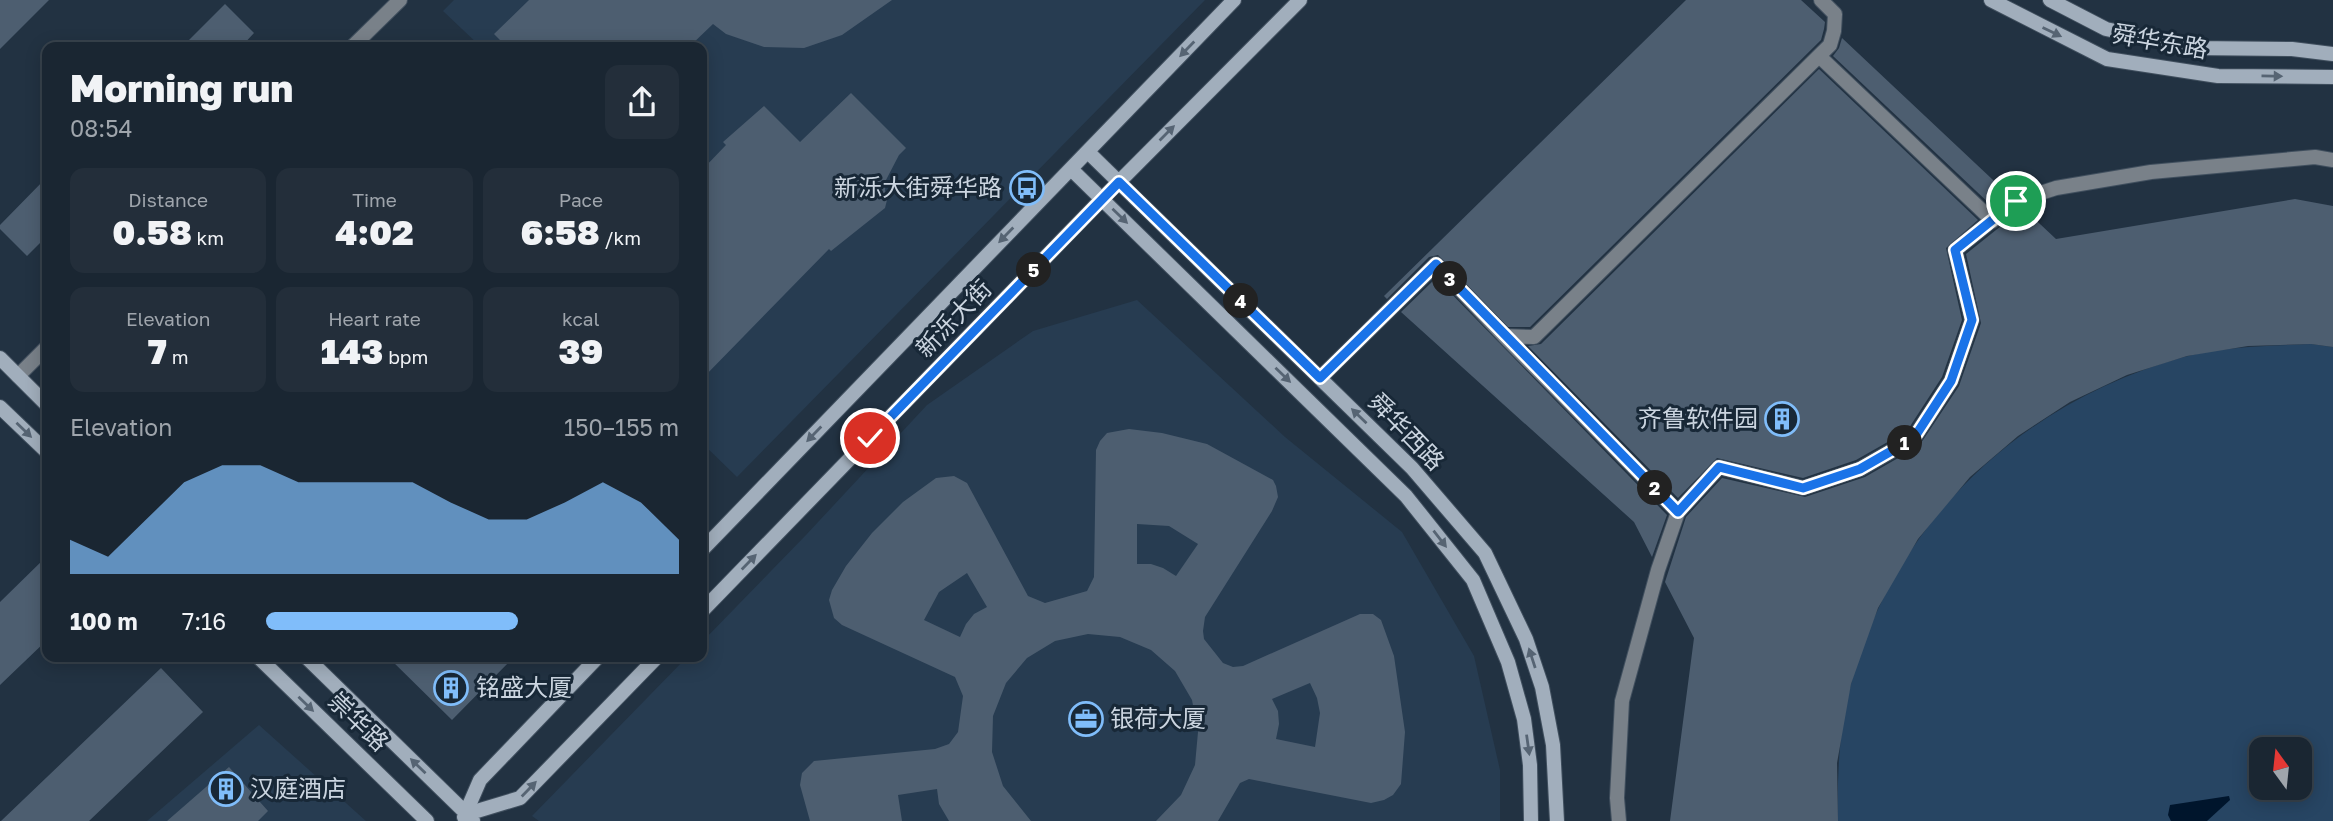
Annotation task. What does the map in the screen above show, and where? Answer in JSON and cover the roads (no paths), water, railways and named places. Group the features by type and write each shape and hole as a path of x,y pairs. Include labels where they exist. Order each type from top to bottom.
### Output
{"main road":[{"name":"新泺大街","path":"707,545 1234,0"},
{"name":"新泺大街","path":"707,606 1102,199 1300,0"},
{"name":"舜华东路","path":"1991,0 2107,59 2218,76 2333,77"},
{"name":"舜华东路","path":"2050,0 2106,29 2193,48 2292,49 2333,54"},
{"name":"舜华西路","path":"1088,152 1412,468 1485,553 1526,639 1542,687 1553,745 1557,821"},
{"name":"舜华西路","path":"1071,169 1406,496 1473,580 1508,662 1524,719 1530,765 1531,821"},
{"path":"0,358 42,400"},
{"path":"0,407 42,447"},
{"name":"崇华路","path":"263,662 427,821"},
{"name":"崇华路","path":"311,662 467,819"},
{"path":"467,819 480,780 594,662"},
{"path":"467,819 520,798 652,662"}],"street":[{"path":"357,42 400,0"},
{"path":"1504,336 1534,337 1830,46 1835,14 1821,0"},
{"path":"1819,56 1993,221"},
{"path":"1619,821 1617,797 1622,701 1658,570 1678,512 1719,467 1803,488 1860,469 1914,438 1951,381 1972,320 1955,250 2016,201 2056,188 2151,172 2315,157 2333,160"},
{"path":"1320,378 1436,264 1678,512"},
{"path":"18,376 42,352"}],"place":[{"name":"新泺大街舜华路","path":"1027,188"},
{"name":"齐鲁软件园","path":"1782,419"},
{"name":"铭盛大厦","path":"451,688"},
{"name":"银荷大厦","path":"1086,719"},
{"name":"汉庭酒店","path":"226,789"}]}
